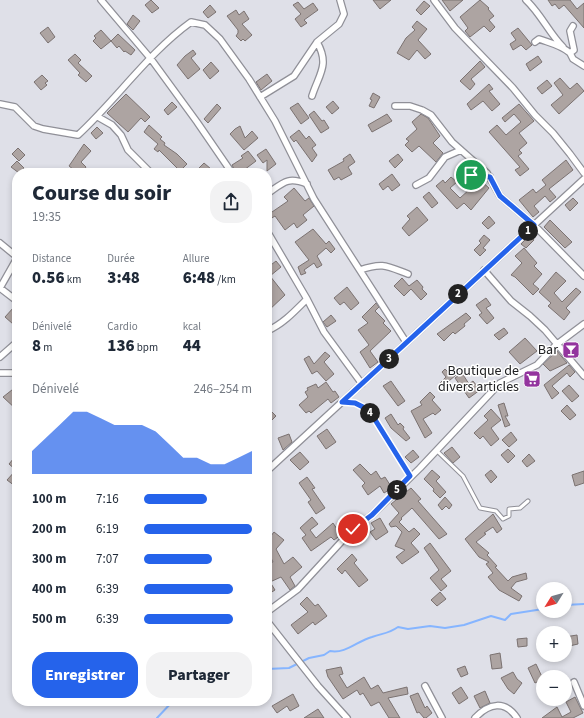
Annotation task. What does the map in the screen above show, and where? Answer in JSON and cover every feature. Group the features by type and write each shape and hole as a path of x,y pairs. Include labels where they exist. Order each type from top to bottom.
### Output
{"street":[{"path":"101,0 151,59 229,168"},
{"path":"260,97 294,76 317,42 339,24 344,14 340,0"},
{"path":"434,0 455,28 513,88 535,116 553,133 584,173"},
{"path":"526,0 536,10 555,40 570,53 573,59 584,66"},
{"path":"0,104 15,107 34,126 78,135 98,117 117,93 174,35 191,22 205,25 220,39 260,97 314,199 406,342"},
{"path":"570,53 574,50 570,31 572,26"},
{"path":"534,42 539,39 563,47"},
{"path":"312,96 323,72 324,60 317,42"},
{"path":"394,106 410,106 431,115 452,142 490,177 500,196 534,225 584,276"},
{"path":"98,117 112,124 121,135 128,150 146,168"},
{"path":"416,185 429,178 445,157 461,150"},
{"path":"460,176 471,175 490,177"},
{"path":"272,466 584,179"},
{"path":"272,190 284,181 296,180 307,184"},
{"path":"272,240 307,299 324,332 362,384"},
{"path":"0,243 12,254"},
{"path":"360,270 375,265 384,265 408,274"},
{"path":"12,267 0,288 12,297"},
{"path":"484,270 511,300 545,330 556,345 584,376"},
{"path":"272,329 288,317 307,299"},
{"path":"272,608 298,589 324,558 353,529 372,515 437,451 500,384 536,365 556,345 584,324"},
{"path":"0,357 12,346"},
{"path":"0,373 12,373"},
{"path":"272,627 318,686 347,718"},
{"path":"574,682 584,706"},
{"path":"425,686 442,718"},
{"path":"475,718 492,706 505,706 511,710 517,718"}],"lane":[{"path":"437,451 463,476 480,508 496,511 503,519 509,516 509,509 520,508 528,501"}],"path":[{"path":"342,402 355,403 369,410 410,476"}],"building":[{"path":"151,0 159,8 152,13 145,5"},
{"path":"373,0 391,0 380,9"},
{"path":"442,0 463,0 450,11"},
{"path":"480,0 489,8 488,9 494,16 489,20 495,27 490,32 484,26 470,37 465,31 468,28 460,17"},
{"path":"548,0 570,0 577,9 584,3 584,28 564,5 559,9 555,4 552,6"},
{"path":"424,1 430,6 421,15 416,10"},
{"path":"298,2 304,9 313,3 318,10 304,20 307,23 301,27 295,19 301,14 293,5"},
{"path":"210,5 216,12 208,18 203,12"},
{"path":"236,10 239,15 244,11 249,19 242,24 252,35 245,41 243,39 241,41 236,36 238,30 227,16"},
{"path":"133,15 140,21 133,30 127,24"},
{"path":"417,21 427,29 418,40 431,54 425,59 417,50 409,60 397,53 406,38 415,30 412,27"},
{"path":"48,27 55,37 48,43 40,33"},
{"path":"518,28 532,45 526,50 521,45 513,50 510,44 516,40 511,33"},
{"path":"101,30 111,41 101,49 93,41 96,38 94,36"},
{"path":"118,34 135,50 131,55 125,51 124,52 119,46 117,48 111,41"},
{"path":"193,50 196,54 191,58 200,69 188,79 177,65"},
{"path":"75,54 81,60 78,63 92,76 86,82 78,75 80,73 68,60"},
{"path":"538,56 542,62 530,71 526,64"},
{"path":"480,61 485,67 471,79 475,84 470,90 460,81"},
{"path":"211,62 219,71 210,79 203,70"},
{"path":"267,74 272,81 261,90 256,82"},
{"path":"42,75 48,81 45,83 47,85 41,90 34,82"},
{"path":"560,78 570,89 577,83 584,91 559,114 551,105 563,95 554,83"},
{"path":"547,80 552,86 542,94 537,88"},
{"path":"489,84 493,89 489,91 500,104 492,111 483,101 471,110 467,104"},
{"path":"373,93 380,97 374,108 369,106"},
{"path":"126,94 150,117 145,122 141,118 128,132 107,113"},
{"path":"333,101 339,108 332,114 326,107"},
{"path":"172,102 177,107 168,115 164,110"},
{"path":"298,103 309,118 301,124 290,108"},
{"path":"217,104 221,108 208,123 204,119"},
{"path":"519,104 534,121 519,133 527,143 519,150 522,153 518,156 529,169 520,176 515,170 520,167 489,132 497,125 506,135 521,122 514,114 505,122 502,118"},
{"path":"314,111 322,121 324,120 329,128 321,133 309,115"},
{"path":"387,114 392,121 372,132 368,125"},
{"path":"421,114 428,118 440,136 433,143 443,153 436,162 419,146 412,152 405,145 409,141 406,139 417,129 412,122"},
{"path":"149,125 162,137 160,139 165,143 164,145 177,154 187,164 183,168 177,168 159,150 158,152 154,149 158,144 144,132"},
{"path":"240,126 245,138 252,131 258,138 244,150 230,134"},
{"path":"97,127 103,133 96,139 91,133"},
{"path":"299,130 306,139 309,136 316,145 312,148 317,155 312,162 296,140 294,142 290,137"},
{"path":"84,144 91,151 81,162 85,168 72,168 69,166"},
{"path":"18,148 25,155 19,161 12,154"},
{"path":"266,149 276,164 271,168 267,168 267,160 263,163 257,155"},
{"path":"248,151 256,161 247,168 234,168 232,165 243,158 241,156"},
{"path":"350,154 355,162 348,167 352,174 341,180 339,177 334,180 328,170 344,161 343,159"},
{"path":"398,154 403,160 395,168 389,161"},
{"path":"566,160 573,170 549,189 556,197 550,202 545,196 534,206 539,212 533,217 519,200 533,189 536,193 546,185 542,180"},
{"path":"17,161 24,168 12,168 11,167"},
{"path":"204,163 210,168 199,168"},
{"path":"392,174 400,185 392,191 388,186 383,190 379,184"},
{"path":"451,177 457,182 450,188 460,198 480,180 489,188 471,210 464,203 457,209 436,186 443,180 445,183"},
{"path":"294,188 305,201 309,198 314,206 303,215 307,220 297,228 294,223 285,230 275,216 272,218 272,212 288,201 284,197"},
{"path":"429,192 438,203 432,208 423,197"},
{"path":"573,198 578,203 570,211 565,205"},
{"path":"417,207 428,220 409,236 402,228 410,219 407,216"},
{"path":"489,216 495,223 488,229 482,223"},
{"path":"550,220 572,242 565,248 544,227"},
{"path":"313,229 326,244 329,241 335,249 331,253 326,248 317,256 322,265 317,268 314,263 304,270 306,273 301,275 298,267 309,260 295,242"},
{"path":"484,235 490,240 483,248 486,250 480,256 474,250 481,243 479,241"},
{"path":"530,235 534,240 526,248 521,244"},
{"path":"524,248 537,263 534,266 542,274 533,284 539,289 533,295 515,277 511,275 522,263 515,256"},
{"path":"276,261 281,267 272,274 272,264"},
{"path":"556,272 566,281 554,293 562,302 576,288 581,292 566,308 570,312 564,320 548,306 551,303 539,292"},
{"path":"402,278 409,286 417,280 427,294 421,300 411,289 404,296 394,286"},
{"path":"272,279 285,295 272,307"},
{"path":"347,287 359,303 351,310 344,302 340,305 334,298"},
{"path":"486,298 491,305 486,308 494,318 487,324 479,315 482,313 476,305"},
{"path":"376,303 379,307 375,311 385,321 383,323 391,331 370,351 378,362 370,368 360,352 369,345 358,330 368,323 362,317"},
{"path":"12,309 12,323 5,317"},
{"path":"466,313 471,318 464,324 465,326 455,334 453,332 444,341 437,334"},
{"path":"331,315 336,321 327,327 323,322"},
{"path":"504,328 508,333 499,340 494,335"},
{"path":"525,338 537,351 520,364 509,352"},
{"path":"557,351 567,363 550,371 543,364"},
{"path":"325,352 330,356 324,362 334,374 326,381 317,371 312,374 304,359 309,356 314,364"},
{"path":"569,365 575,372 570,377 567,373 552,386 559,393 552,399 544,385"},
{"path":"445,369 450,374 453,371 456,375 443,386 440,383 446,377 442,372"},
{"path":"462,373 469,384 473,381 480,390 469,398 455,378"},
{"path":"391,381 405,401 398,406 383,386"},
{"path":"326,382 333,392 335,391 339,397 331,403 328,399 311,413 309,411 306,413 299,405 308,397 305,392 308,390 307,388 316,384 318,388"},
{"path":"569,385 579,396 572,402 562,391"},
{"path":"12,390 12,405 3,397"},
{"path":"430,392 435,397 432,400 441,410 435,415 433,413 423,419 432,433 425,438 411,411 422,405 420,402"},
{"path":"504,403 508,416 505,416 510,425 505,427 498,405"},
{"path":"567,405 576,415 570,420 561,411"},
{"path":"491,409 501,420 491,428 499,439 491,446 483,436 480,439 474,433 488,420 484,416"},
{"path":"272,412 276,416 272,420"},
{"path":"391,414 398,425 400,423 404,427 403,429 410,438 406,441 391,428 385,418"},
{"path":"327,429 336,442 326,449 317,436"},
{"path":"511,432 517,440 509,447 502,440"},
{"path":"289,434 292,442 283,450 278,438"},
{"path":"452,447 460,457 453,463 444,453"},
{"path":"508,449 515,456 508,463 501,455"},
{"path":"413,450 419,457 411,463 405,457"},
{"path":"300,452 309,462 300,470 290,460"},
{"path":"529,454 535,461 527,467 522,461"},
{"path":"360,464 371,475 376,471 381,479 385,477 392,488 384,493 380,486 368,495 362,486 365,483 353,470"},
{"path":"432,470 440,477 436,481 446,492 440,498 433,491 434,489 424,479"},
{"path":"491,470 497,477 491,483 485,475"},
{"path":"584,471 584,483 575,486 572,475"},
{"path":"12,474 12,484 7,480"},
{"path":"307,477 315,488 312,489 325,508 316,514 308,502 311,500 299,483"},
{"path":"411,488 421,499 418,501 447,534 439,539 412,508 401,518 402,519 399,522 409,532 414,528 420,534 411,543 419,552 402,564 396,557 405,550 395,546 402,532 396,526 391,527 389,524 399,513 391,504"},
{"path":"445,497 452,505 449,509 446,506 442,510 438,505"},
{"path":"493,514 502,529 497,533 493,527 484,533 486,534 476,542 489,553 487,555 497,566 495,567 508,581 512,577 526,573 527,579 516,582 511,588 522,596 519,601 499,590 488,577 493,573 486,564 489,562 479,557 465,539"},
{"path":"312,517 318,524 310,530 316,538 333,523 341,535 334,540 331,537 311,551 302,538 306,535 300,528"},
{"path":"380,518 388,532 376,540 370,532 375,529 371,523"},
{"path":"274,532 284,540 276,549 284,564 293,557 302,567 290,577 295,586 290,590 281,577 272,581 272,535"},
{"path":"430,543 451,571 441,579 447,586 441,591 430,578 439,570 424,548"},
{"path":"352,554 357,560 354,563 368,580 359,587 345,570 342,574 337,569"},
{"path":"272,585 275,590 272,592"},
{"path":"440,592 446,599 437,606 431,600"},
{"path":"307,597 315,606 318,604 327,616 315,625 313,622 298,634 291,625 308,612 300,604"},
{"path":"577,635 578,644 572,645 572,636"},
{"path":"527,638 527,646 518,647 517,639"},
{"path":"500,653 502,668 492,669 490,655"},
{"path":"536,664 539,670 536,670 536,682 535,683 528,668"},
{"path":"465,666 468,674 461,677 457,669"},
{"path":"341,667 343,674 339,675 347,688 364,677 371,689 378,685 383,693 407,687 408,694 388,698 400,718 389,718 379,702 371,706 363,693 360,695 357,690 343,699 328,677 326,670"},
{"path":"513,672 517,679 522,683 514,694 508,689 501,678"},
{"path":"461,687 468,698 459,704 452,693"},
{"path":"485,691 490,703 480,708 474,696"},
{"path":"418,693 425,708 427,706 432,713 426,718 424,718 419,712 417,713 410,696"},
{"path":"293,694 299,706 290,711 287,706 277,713 272,706"},
{"path":"575,697 583,713 573,718 542,718 557,707 562,717 571,712 568,706 572,706 572,699"},
{"path":"318,709 324,718 304,718"}],"waterway":[{"path":"572,605 584,604"},
{"path":"272,669 289,668 309,658 324,655 330,651 341,651 398,627 408,629 430,626 445,628 464,625 491,616 505,620 511,614 536,610"},
{"path":"157,718 168,706"}],"place":[{"name":"Bar","path":"571,350"},
{"name":"Boutique de divers articles","path":"532,379"}],"route":[{"path":"353,529 372,515 410,476 369,410 355,403 342,402 456,295 534,225 500,196 490,177 471,175"}]}
